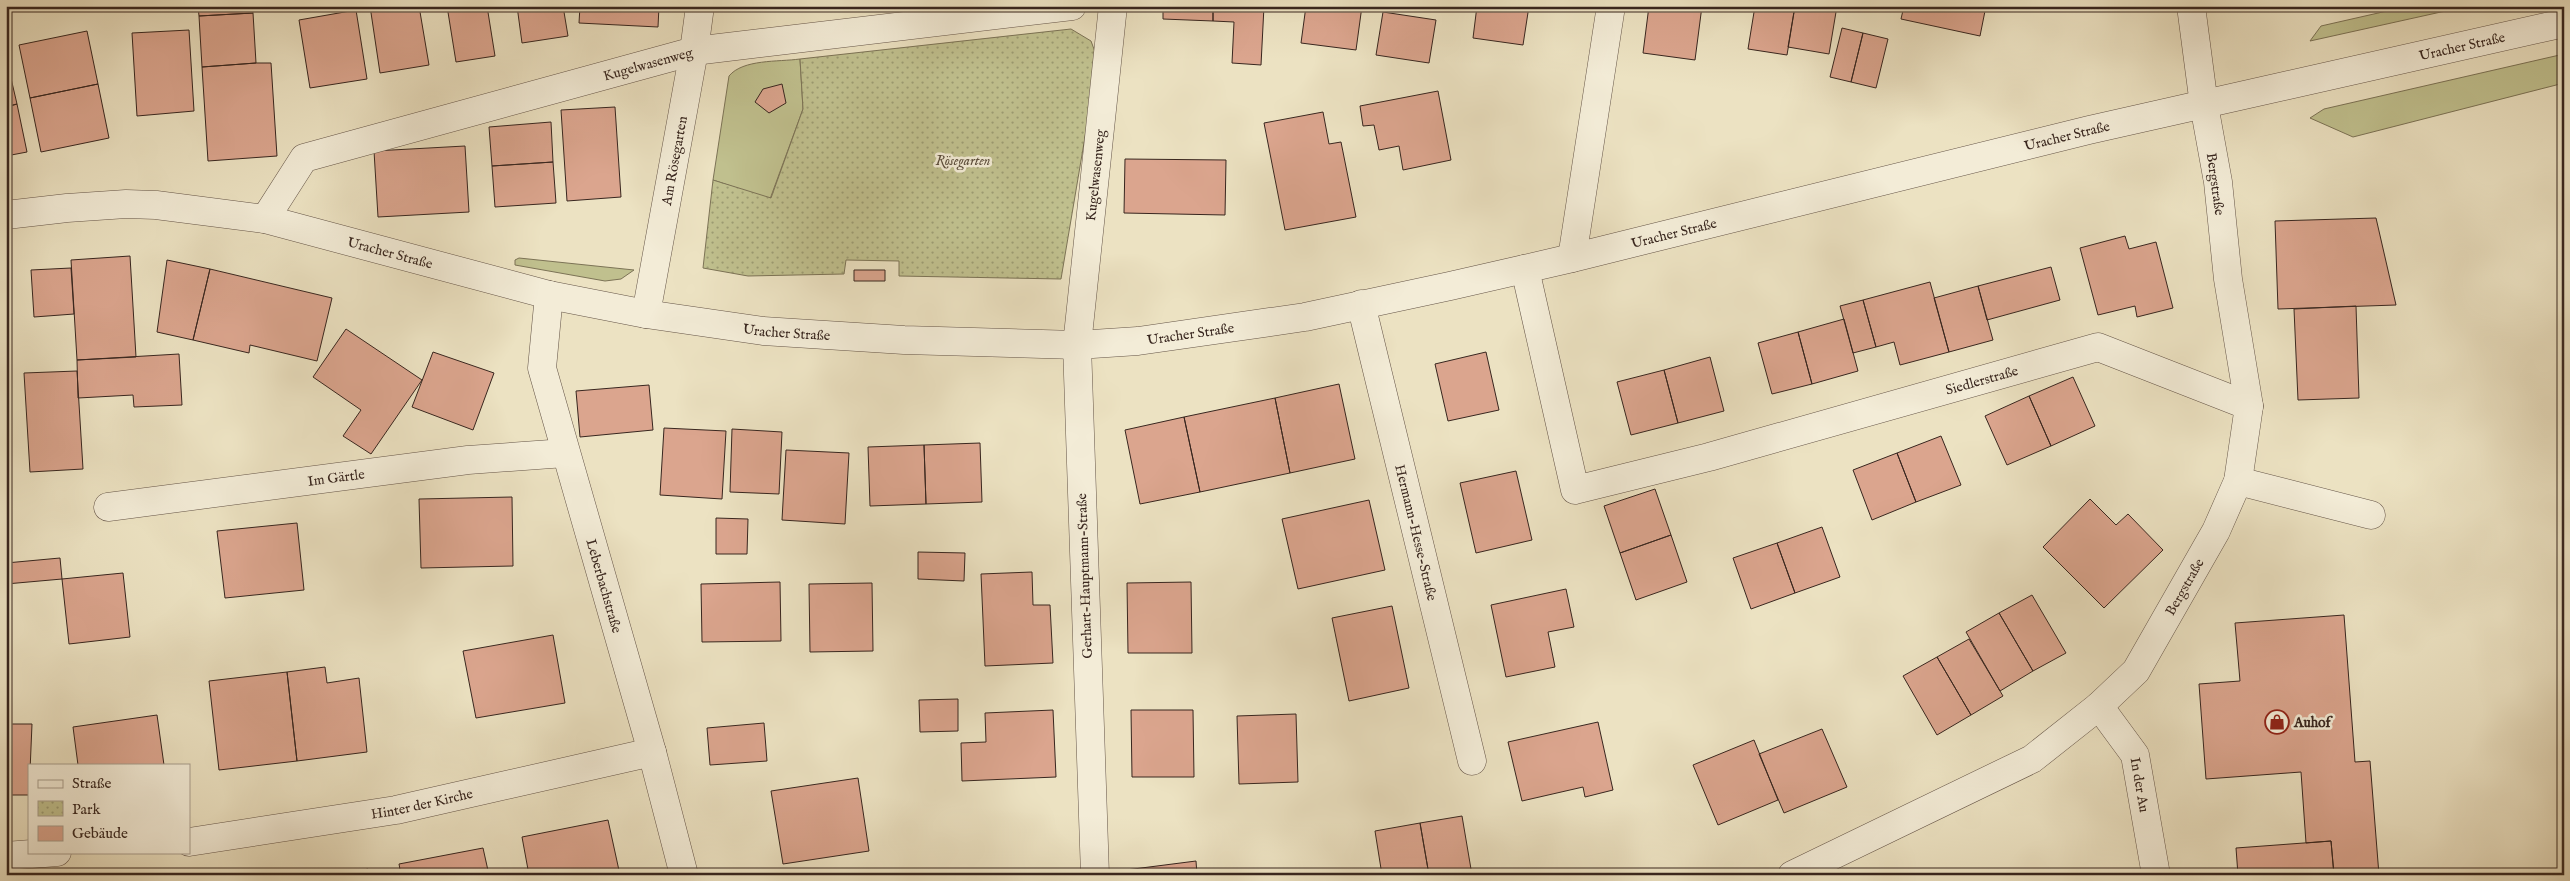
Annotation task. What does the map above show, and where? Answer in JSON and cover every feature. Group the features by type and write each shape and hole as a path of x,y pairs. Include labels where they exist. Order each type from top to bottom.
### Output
{"street":[{"name":"Am Rösegarten","path":"646,314 694,51 700,6"},
{"name":"Kugelwasenweg","path":"265,219 304,158 694,51 1072,6"},
{"name":"Kugelwasenweg","path":"1077,345 1113,6"},
{"path":"1572,258 1611,6"},
{"name":"Bergstraße","path":"1792,875 2032,759 2099,706 2136,671 2216,531 2238,481 2249,406 2228,279 2218,182 2204,105 2191,6"},
{"name":"Uracher Straße","path":"6,215 126,204 265,219 549,295 646,314 763,331 904,340 1077,345 1138,341 1305,317 1525,269 2089,130 2564,22"},
{"name":"Siedlerstraße","path":"1525,269 1575,490 1708,457 2098,347 2249,406"},
{"name":"Leberbachstraße","path":"549,295 542,368 652,752 684,875"},
{"name":"Hermann-Hesse-Straße","path":"1361,304 1472,760"},
{"name":"Gerhart-Hauptmann-Straße","path":"1077,345 1092,806 1096,875"},
{"name":"Im Gärtle","path":"108,507 468,460 566,453"},
{"path":"2238,481 2371,515"},
{"name":"In der Au","path":"2099,706 2136,755 2156,875"},
{"name":"Hinter der Kirche","path":"190,842 396,810 652,752"},
{"path":"6,856 32,854"}],"green space":[{"path":"2409,6 2468,6 2310,41 2321,26"},
{"name":"Rösegarten","path":"1071,29 1091,41 1098,60 1061,279 899,276 899,261 846,260 844,274 748,276 703,268 713,180 771,198 803,109 800,59"},
{"path":"2564,54 2564,83 2353,137 2310,118 2324,109"},
{"path":"800,59 803,109 770,199 713,180 729,76 735,71 752,64"},
{"path":"519,258 634,270 621,279 605,281 515,265 515,260"}],"building":[{"path":"198,6 252,6 253,13 199,16"},
{"path":"370,6 419,6 429,65 380,73"},
{"path":"447,6 487,6 495,56 456,62"},
{"path":"517,6 563,6 568,36 522,43"},
{"path":"580,6 659,6 658,27 579,23"},
{"path":"1163,6 1213,6 1213,21 1163,19"},
{"path":"1213,6 1264,6 1261,65 1232,63 1234,22 1213,21"},
{"path":"1306,6 1362,6 1356,50 1301,43"},
{"path":"1477,6 1529,6 1523,45 1473,38"},
{"path":"1649,6 1702,6 1695,60 1643,53"},
{"path":"1755,6 1795,6 1787,55 1748,49"},
{"path":"1795,6 1837,6 1829,54 1788,47"},
{"path":"1904,6 1986,6 1980,36 1901,19"},
{"path":"356,10 367,79 310,88 299,20"},
{"path":"1383,12 1436,20 1429,63 1376,55"},
{"path":"253,13 256,63 202,67 199,16"},
{"path":"1842,28 1863,33 1851,82 1830,77"},
{"path":"189,30 194,111 137,116 132,33"},
{"path":"87,31 98,84 30,98 19,45"},
{"path":"1863,33 1888,39 1876,88 1851,82"},
{"path":"6,57 17,104 6,107"},
{"path":"271,63 277,156 208,161 202,67"},
{"path":"98,84 109,138 41,152 30,98"},
{"path":"782,84 786,103 769,113 755,102 763,89"},
{"path":"1438,91 1451,160 1403,170 1399,146 1379,150 1374,125 1363,126 1360,106"},
{"path":"17,104 27,152 6,156 6,107"},
{"path":"615,107 621,197 567,201 561,110"},
{"path":"1323,112 1329,144 1341,142 1356,217 1285,230 1264,123"},
{"path":"551,122 553,162 492,166 489,127"},
{"path":"465,146 469,212 378,217 374,151"},
{"path":"1125,159 1226,160 1225,215 1124,213"},
{"path":"553,162 556,203 495,207 492,166"},
{"path":"2376,218 2396,305 2278,309 2275,221"},
{"path":"2125,236 2129,249 2156,242 2173,308 2137,317 2135,306 2098,315 2080,248"},
{"path":"130,256 136,357 77,360 71,260"},
{"path":"167,260 210,269 193,340 157,332"},
{"path":"2051,267 2060,300 1987,320 1978,286"},
{"path":"71,268 74,314 34,317 31,270"},
{"path":"210,269 332,298 317,361 250,345 249,353 193,340"},
{"path":"854,270 885,270 885,281 854,281"},
{"path":"1930,282 1949,352 1900,365 1894,342 1876,347 1863,300"},
{"path":"1978,286 1993,340 1949,352 1934,298"},
{"path":"1863,300 1876,347 1853,353 1840,306"},
{"path":"2356,306 2359,398 2298,400 2294,309"},
{"path":"1844,319 1858,371 1812,384 1798,332"},
{"path":"346,329 422,380 371,454 343,436 361,410 313,377"},
{"path":"1798,332 1812,384 1772,394 1758,343"},
{"path":"433,352 494,373 473,430 412,407"},
{"path":"1486,352 1499,410 1448,421 1435,364"},
{"path":"179,354 182,405 134,407 133,395 78,398 77,360"},
{"path":"1710,357 1724,411 1678,423 1664,370"},
{"path":"1664,370 1678,423 1631,435 1617,382"},
{"path":"77,371 83,469 30,472 24,373"},
{"path":"2073,377 2095,426 2051,446 2029,396"},
{"path":"1339,384 1355,459 1290,473 1275,398"},
{"path":"649,385 653,430 580,437 576,391"},
{"path":"2029,396 2051,446 2007,465 1985,416"},
{"path":"1275,398 1290,473 1200,492 1184,417"},
{"path":"1184,417 1200,492 1140,504 1125,430"},
{"path":"664,428 726,431 722,499 660,495"},
{"path":"732,429 782,432 779,494 730,492"},
{"path":"1941,436 1961,485 1916,502 1897,453"},
{"path":"980,443 982,502 926,504 924,445"},
{"path":"924,445 926,504 870,506 868,447"},
{"path":"786,450 849,453 845,524 782,520"},
{"path":"1897,453 1916,502 1872,520 1853,470"},
{"path":"1516,471 1532,540 1476,553 1460,483"},
{"path":"1655,489 1671,535 1620,553 1604,506"},
{"path":"512,497 513,566 421,568 419,499"},
{"path":"2090,499 2116,525 2128,514 2163,550 2104,608 2043,547"},
{"path":"1369,500 1385,570 1298,589 1282,519"},
{"path":"716,518 748,519 747,554 716,554"},
{"path":"297,523 304,590 225,598 217,531"},
{"path":"1822,527 1840,577 1795,593 1777,543"},
{"path":"1671,535 1687,582 1636,600 1620,553"},
{"path":"1777,543 1795,593 1751,609 1733,558"},
{"path":"918,552 965,553 964,581 918,579"},
{"path":"60,558 62,579 6,584 6,563"},
{"path":"1032,572 1033,605 1050,605 1053,663 985,666 981,574"},
{"path":"123,573 130,637 69,644 62,579"},
{"path":"780,582 781,641 702,642 701,584"},
{"path":"1191,582 1192,653 1128,653 1127,583"},
{"path":"872,583 873,651 810,652 809,584"},
{"path":"1566,589 1574,627 1548,632 1555,667 1506,677 1491,605"},
{"path":"2032,595 2066,653 2033,671 1999,613"},
{"path":"1392,606 1409,688 1349,701 1332,618"},
{"path":"1999,613 2033,671 2000,691 1966,632"},
{"name":"Auhof","path":"2344,615 2355,762 2370,761 2379,875 2334,875 2331,841 2306,843 2301,772 2206,779 2199,684 2240,681 2235,623"},
{"path":"553,635 565,703 476,718 463,651"},
{"path":"1969,639 2003,696 1971,715 1937,657"},
{"path":"1937,657 1971,715 1937,735 1903,676"},
{"path":"325,667 327,683 359,678 367,752 297,761 287,672"},
{"path":"287,672 297,761 219,770 209,681"},
{"path":"958,699 958,731 920,732 919,700"},
{"path":"1053,710 1056,777 962,781 961,743 986,742 985,713"},
{"path":"1131,710 1193,710 1194,777 1132,777"},
{"path":"1296,714 1298,782 1239,784 1237,716"},
{"path":"157,715 164,764 78,764 73,727"},
{"path":"1598,722 1613,790 1585,797 1583,787 1522,801 1508,742"},
{"path":"764,723 767,761 710,765 707,728"},
{"path":"6,724 32,724 30,764 28,764 28,795 6,795"},
{"path":"1822,729 1847,787 1784,813 1759,754"},
{"path":"1754,740 1778,800 1718,825 1693,765"},
{"path":"858,778 869,851 783,864 771,791"},
{"path":"1462,816 1472,875 1429,875 1420,823"},
{"path":"608,820 620,875 529,875 522,837"},
{"path":"1420,823 1429,875 1382,875 1375,831"},
{"path":"2331,841 2334,875 2238,875 2236,848"},
{"path":"483,848 489,875 401,875 399,864"},
{"path":"1196,861 1197,875 1118,875 1118,871"},
{"path":"368,869 369,875 339,875"}],"place":[{"name":"Auhof","path":"2277,722"}]}
